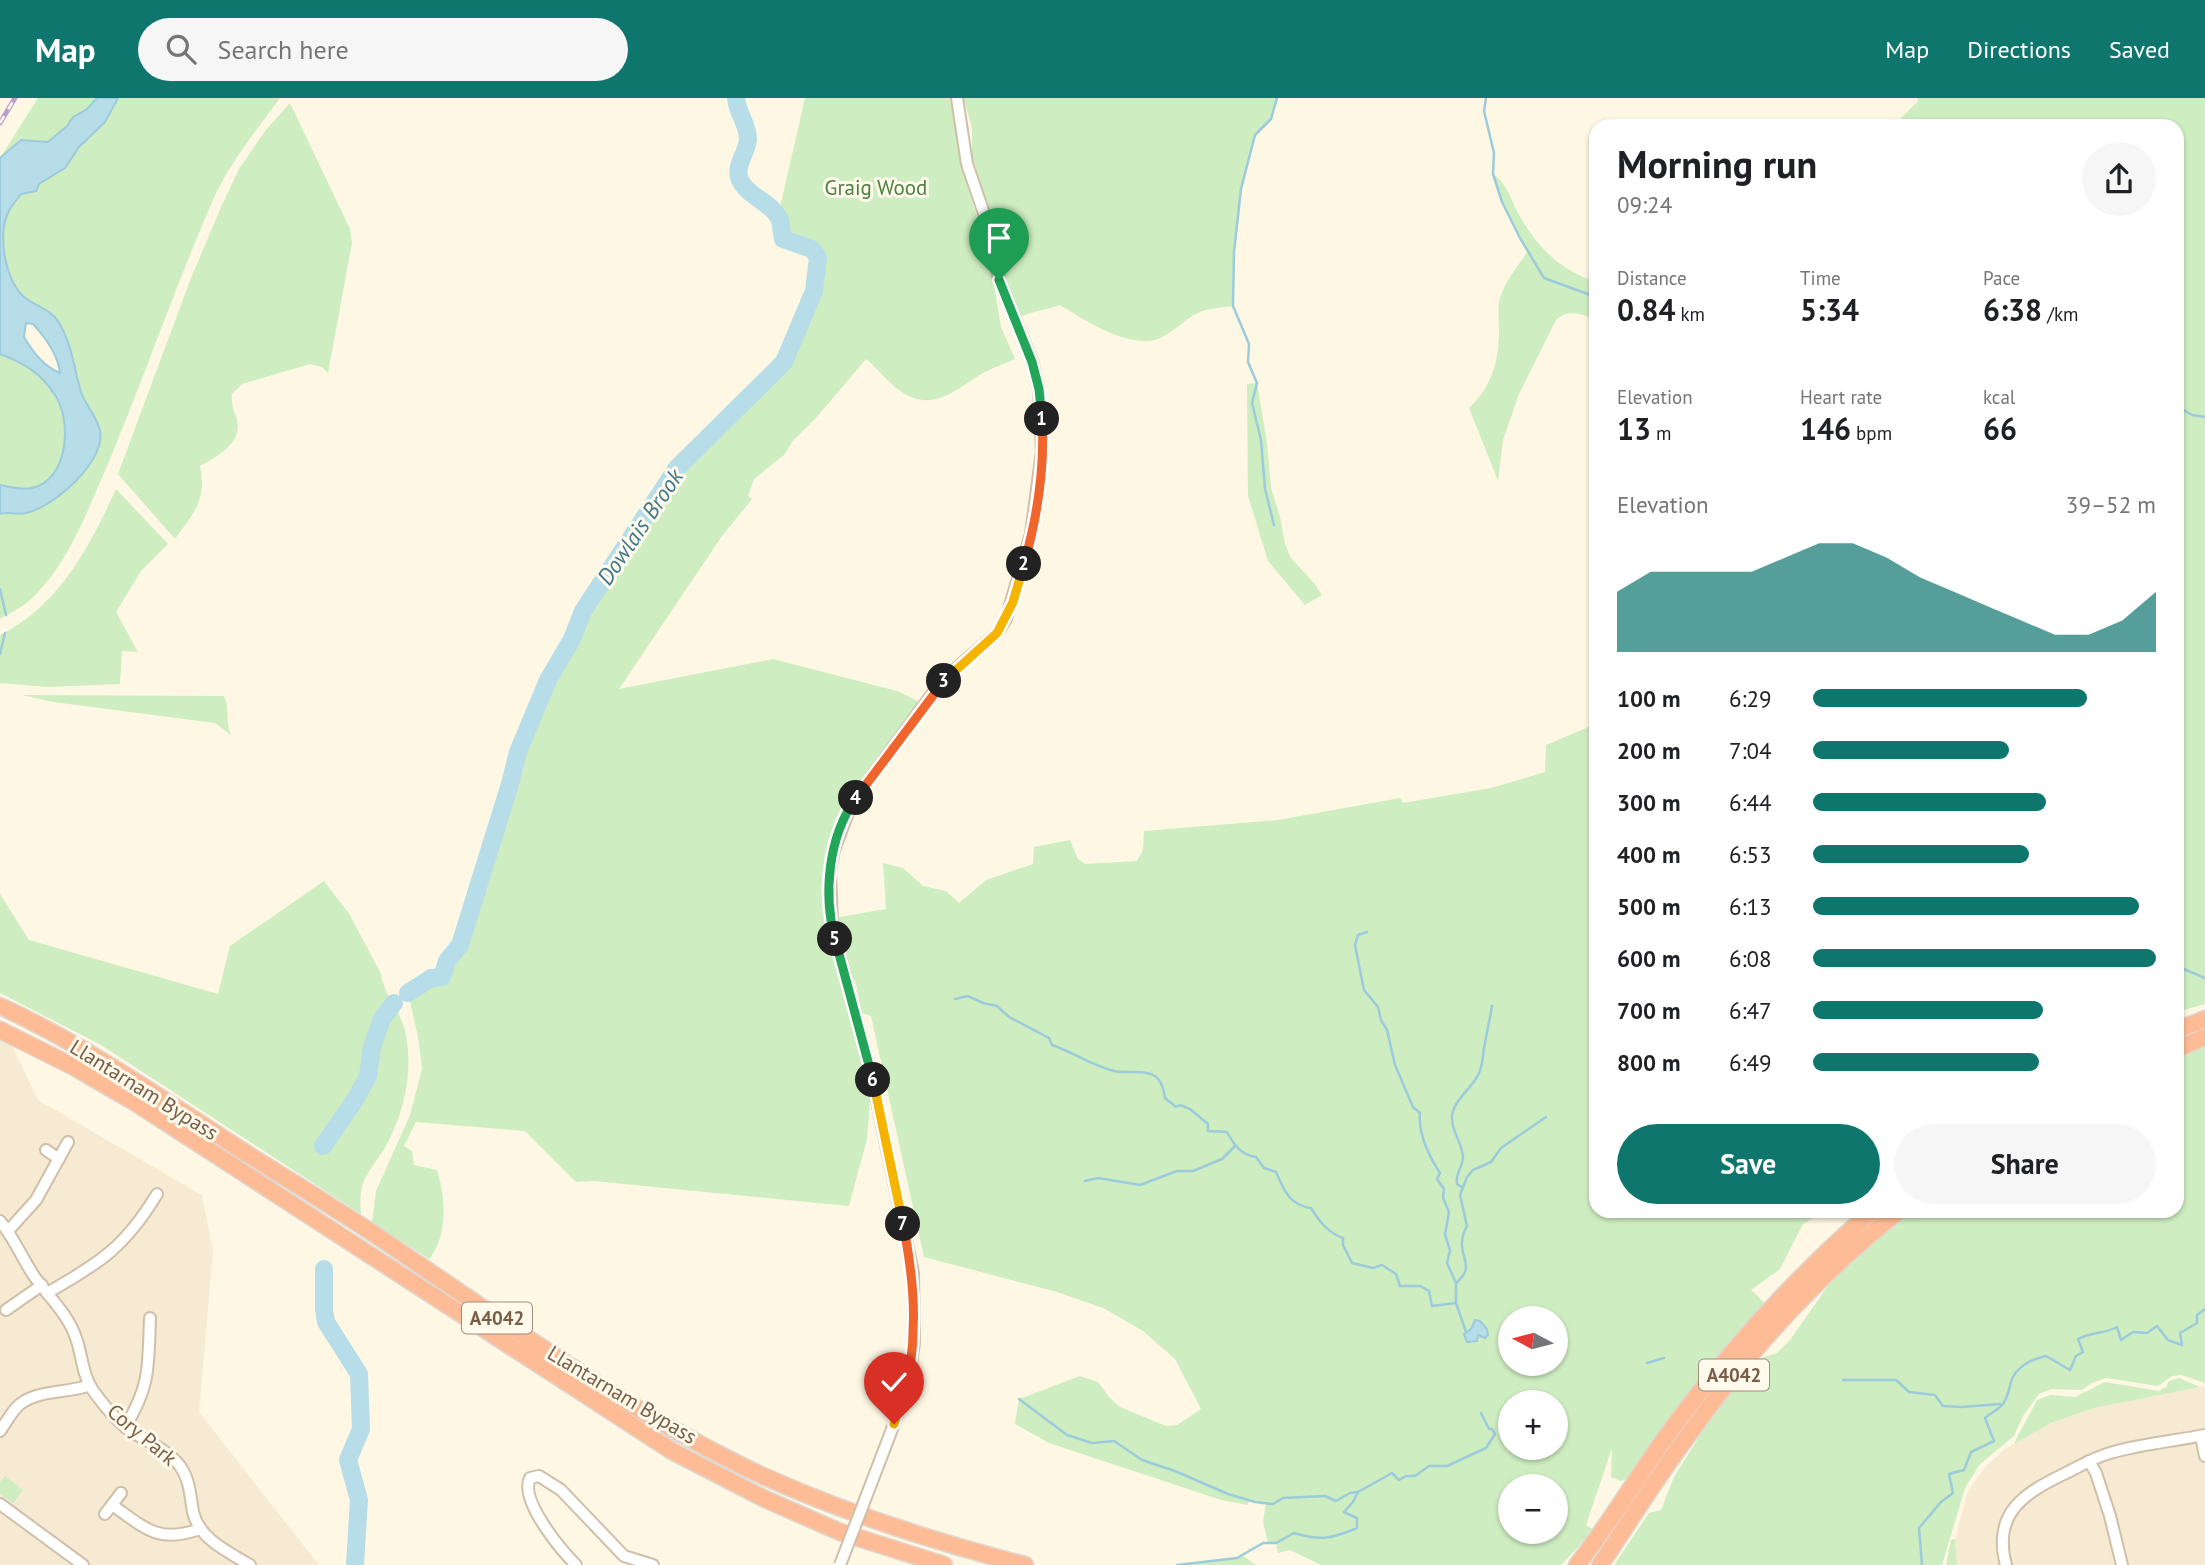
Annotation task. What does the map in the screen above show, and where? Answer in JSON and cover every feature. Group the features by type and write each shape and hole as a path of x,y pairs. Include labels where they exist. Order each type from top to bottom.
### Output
{"highway":[{"name":"Llantarnam Bypass","path":"0,1006 145,1087 398,1250 573,1367 682,1433 764,1476 836,1507 923,1537 1025,1565"},
{"path":"2184,1027 2205,1019"},
{"name":"Llantarnam Bypass","path":"0,1030 136,1103 672,1451 765,1499 828,1527 944,1565"},
{"path":"2184,1046 2205,1037"},
{"name":"A4042","path":"1577,1565 1667,1435 1725,1358 1787,1289 1864,1218"},
{"name":"A4042","path":"1600,1565 1682,1444 1765,1337 1832,1268 1891,1218"}],"street":[{"path":"840,1565 894,1424 909,1376 914,1343 913,1273 872,1077 832,926 830,871 834,850 851,805 933,693 951,672 997,633 1006,619 1031,534 1042,451 1039,389 1032,362 999,280 989,228 967,164 957,98"},
{"path":"8,1231 36,1200 68,1142"},
{"path":"46,1150 59,1159"},
{"path":"6,1310 79,1275 119,1247 157,1194"},
{"name":"Cory Park","path":"0,1221 69,1321 90,1385 105,1406 125,1427 169,1455 187,1477 200,1529"},
{"path":"125,1427 141,1399 146,1381 150,1318"},
{"path":"0,1431 17,1407 28,1399 75,1391 90,1385"},
{"path":"2006,1565 2001,1541 2010,1513 2021,1498 2044,1483 2109,1453 2203,1436 2205,1456"},
{"path":"2089,1461 2096,1473 2110,1516 2122,1565"},
{"path":"576,1565 552,1538 537,1512 529,1491 530,1478 540,1476 561,1490 624,1556 653,1565"},
{"path":"121,1493 109,1509 152,1532 168,1536 183,1535 200,1529 216,1545 250,1565"},
{"path":"0,1504 83,1565"}],"shaded area":[{"path":"0,1030 6,1033 38,1100 202,1195 213,1251 199,1412 319,1565 0,1565"},
{"path":"2205,1386 2205,1565 1957,1565 1955,1539 1968,1491 1987,1465 2005,1449 2051,1423 2094,1408"}],"green space":[{"path":"38,98 97,98 48,142 21,140 0,158"},
{"path":"118,98 280,98 235,160 213,200 119,437 74,539 44,586 24,605 0,619 0,514 26,513 50,502 86,469 100,443 100,431 83,397 63,330 51,313 18,290 9,274 3,235 5,222 10,209 21,194 36,191 39,184 65,168 79,147 105,122"},
{"name":"Graig Wood","path":"805,98 953,98 966,182 989,255 1001,327 1015,359 985,372 948,395 928,400 906,395 866,359 793,441 784,455 754,479 748,496 752,499 722,536 619,689 773,659 897,691 920,702 846,804 827,853 821,888 829,943 865,1063 870,1100 867,1139 849,1206 594,1181 576,1182 525,1131 416,1122 404,1146 412,1151 414,1165 437,1170 442,1193 444,1216 440,1239 429,1259 372,1222 376,1191 410,1115 422,1069 408,993 431,978 442,977 447,961 460,945 518,752 548,680 572,639 583,611 677,468 784,362 814,291 818,257 812,249 783,239 778,216"},
{"path":"963,98 1277,98 1271,119 1255,135 1241,189 1234,252 1233,306 1200,312 1165,336 1148,341 1108,332 1060,305 1018,318 1007,287 998,241 972,156 972,127"},
{"path":"1917,98 2205,98 2205,1004 2184,1010 2184,119 1900,119 1918,101"},
{"path":"290,103 350,229 352,243 328,373 322,367 310,364 242,384 232,394 238,423 237,434 224,451 200,466 202,488 197,506 175,539 118,474 191,278 222,205 239,169 265,131"},
{"path":"1493,174 1505,187 1519,215 1542,248 1571,271 1589,279 1589,317 1570,313 1556,320 1519,394 1503,440 1498,481 1469,408 1489,382 1496,362 1502,292 1528,251 1502,202"},
{"path":"0,354 24,365 44,380 55,395 64,419 64,448 60,462 54,474 44,483 32,488 0,485"},
{"path":"1257,383 1271,488 1285,544 1291,558 1322,595 1305,605 1268,561 1248,496 1247,384"},
{"path":"116,489 168,544 141,571 116,612 138,652 122,651 120,684 48,687 0,683 0,635 21,623 56,591 83,553"},
{"path":"22,695 224,696 231,735 215,723 53,702"},
{"path":"1589,727 1589,1218 1813,1218 1803,1224 1780,1269 1751,1290 1764,1302 1704,1375 1629,1478 1621,1481 1611,1477 1612,1448 1586,1525 1594,1530 1561,1565 1321,1565 1290,1550 1278,1553 1276,1543 1268,1543 1263,1522 1266,1503 1249,1499 1248,1505 1221,1500 1049,1443 1015,1424 1019,1399 1080,1376 1098,1382 1120,1407 1166,1426 1177,1425 1201,1409 1175,1359 1143,1331 1103,1308 1057,1292 924,1257 871,1016 862,1013 855,980 849,976 834,918 886,909 883,863 903,868 923,886 946,891 959,903 986,880 1033,864 1034,847 1070,840 1078,859 1085,864 1137,861 1143,850 1144,831 1278,820 1400,798 1403,803 1491,788 1545,772 1546,745"},
{"path":"324,881 350,915 381,974 384,987 403,1024 407,1041 408,1072 402,1107 389,1140 364,1182 361,1190 361,1214 101,1045 0,993 0,894 29,940 218,994 230,946"},
{"path":"2205,1047 2205,1383 2181,1375 2172,1376 2158,1386 2106,1378 2082,1390 2051,1389 2039,1394 2023,1416 2014,1436 1980,1464 1965,1488 1942,1565 1614,1565 1649,1513 1661,1510 1674,1477 1704,1429 1750,1366 1761,1358 1777,1353 1790,1340 1832,1280 1902,1218 2184,1218 2184,1056"},
{"path":"2179,1378 2200,1387 2094,1408 2051,1423 2014,1444 2037,1400 2050,1395 2075,1397 2105,1382 2159,1391 2166,1387 2169,1381"},
{"path":"5,1476 23,1490 13,1503 0,1494 0,1482"},
{"path":"1955,1539 1957,1565 1946,1565 1951,1540"},
{"path":"1242,1555 1256,1565 1177,1565 1237,1558"}],"water":[{"path":"97,98 118,98 105,122 79,147 65,168 39,184 36,191 21,194 6,218 3,245 9,274 18,291 51,313 63,330 81,392 99,426 100,443 87,469 50,502 26,513 0,514 0,485 28,489 44,483 54,474 60,462 65,433 60,406 44,380 17,361 0,354 0,158 21,140 48,142 67,126 73,117 86,110","holes":["26,323 33,324 50,347 60,373 48,367 24,337"]},
{"path":"1475,1320 1480,1321 1487,1329 1488,1335 1485,1338 1478,1335 1477,1341 1467,1342 1464,1334 1471,1329"}],"waterway":[{"name":"Dowlais Brook","path":"408,993 431,978 442,977 447,961 460,945 518,752 548,680 572,639 583,611 677,468 784,362 814,291 818,258 812,249 783,239 780,220 775,212 748,191 740,180 739,169 748,139 736,98"},
{"path":"1274,525 1265,489 1261,440 1252,403 1257,383 1248,362 1249,344 1233,306 1234,252 1241,189 1255,135 1271,119 1277,98"},
{"path":"1486,98 1484,111 1494,153 1493,174 1502,202 1520,238 1544,278 1589,294"},
{"path":"2184,410 2192,415 2205,417"},
{"path":"0,589 6,615"},
{"path":"0,654 5,633"},
{"path":"1367,932 1358,935 1355,945 1364,990 1378,1007 1387,1030 1395,1065 1413,1107 1420,1113 1425,1144 1440,1173 1437,1179 1444,1189 1443,1198 1449,1212 1445,1235 1450,1250 1447,1263 1456,1283 1456,1303 1466,1332"},
{"path":"2184,969 2205,978"},
{"path":"955,999 968,996 997,1006 1009,1017 1049,1038 1052,1045 1098,1066 1119,1072 1144,1072 1153,1075 1160,1082 1165,1098 1176,1107 1180,1105 1190,1109 1208,1124 1208,1131 1227,1132 1242,1152 1256,1157 1264,1168 1276,1172 1292,1200 1311,1208 1324,1226 1343,1238 1343,1245 1352,1263 1373,1268 1382,1265 1396,1274 1400,1286 1420,1286 1429,1291 1432,1306 1456,1303"},
{"name":"Dowlais Brook","path":"323,1146 368,1076 372,1047 382,1019 394,1003"},
{"path":"1463,1188 1457,1184 1463,1158 1452,1117 1455,1106 1480,1071 1492,1006"},
{"path":"1456,1283 1466,1270 1462,1244 1467,1226 1460,1195 1467,1177 1473,1170 1491,1162 1501,1148 1546,1117"},
{"path":"1085,1181 1098,1178 1140,1185 1177,1171 1193,1171 1222,1159 1235,1146"},
{"name":"Dowlais Brook","path":"324,1269 326,1322 359,1374 361,1429 348,1460 359,1500 355,1565"},
{"path":"1922,1565 1919,1528 1941,1502 1953,1493 1949,1474 1964,1470 1971,1452 1994,1441 1985,1418 2003,1404 2013,1377 2020,1368 2046,1356 2070,1370 2076,1356 2083,1352 2078,1339 2117,1327 2121,1340 2133,1332 2147,1333 2157,1326 2168,1340 2182,1345 2180,1333 2197,1323 2197,1315 2205,1309"},
{"path":"1647,1363 1664,1358"},
{"path":"1843,1380 1896,1380 1909,1392 1935,1395 1943,1406 2000,1404"},
{"path":"1019,1399 1067,1435 1092,1443 1114,1441 1142,1460 1255,1502 1273,1504 1283,1498 1325,1496 1336,1501 1350,1493 1358,1492"},
{"path":"1177,1565 1237,1558 1263,1543 1276,1543 1294,1533 1326,1538 1357,1528 1357,1518 1344,1512 1358,1492 1392,1473 1399,1480 1406,1476 1415,1476 1429,1466 1447,1466 1486,1448 1495,1434 1489,1429 1481,1413"}],"railway":[{"path":"0,123 15,98"}],"route":[{"path":"894,1424 909,1376 914,1343 913,1273 872,1077 832,926 830,871 841,827 851,805 933,693 951,672 997,633 1013,602 1031,534 1040,474 1042,424 1039,389 1032,362 999,280"}]}
